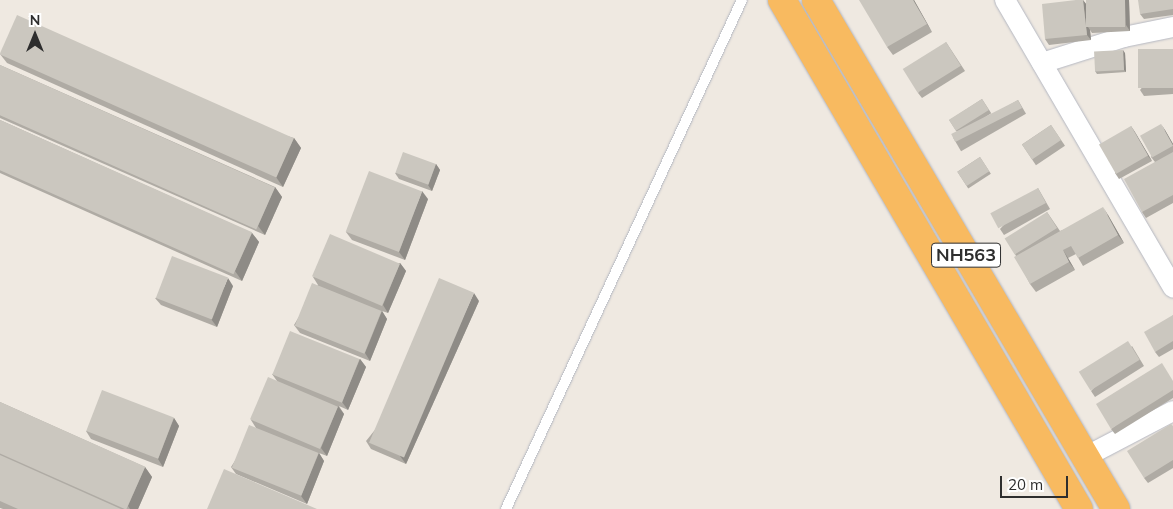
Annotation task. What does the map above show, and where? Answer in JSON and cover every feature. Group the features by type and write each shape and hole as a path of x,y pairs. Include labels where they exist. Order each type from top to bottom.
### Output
{"highway":[{"name":"NH563","path":"782,0 1079,509"},
{"name":"NH563","path":"816,0 1116,509"}],"street":[{"path":"1005,0 1173,287"},
{"path":"1042,64 1124,37 1173,27"},
{"path":"1085,457 1173,411"}],"lane":[{"path":"506,509 742,0"}],"building":[{"path":"859,0 913,0 927,24 887,47"},
{"path":"1083,0 1087,35 1045,39 1042,4"},
{"path":"1086,0 1125,0 1125,27 1086,27"},
{"path":"1138,0 1173,0 1173,9 1140,14"},
{"path":"17,15 294,138 276,178 0,55"},
{"path":"946,42 961,66 918,93 903,69"},
{"path":"1138,49 1173,49 1173,88 1138,88"},
{"path":"1123,50 1124,70 1095,71 1094,52"},
{"path":"0,65 275,187 256,229 0,115"},
{"path":"982,99 989,110 956,131 949,120"},
{"path":"1018,100 1022,108 955,142 951,134"},
{"path":"0,120 252,232 233,274 0,170"},
{"path":"1161,124 1173,146 1152,158 1140,136"},
{"path":"1051,125 1061,140 1032,159 1022,145"},
{"path":"1131,126 1148,155 1116,174 1099,145"},
{"path":"403,152 436,164 428,185 395,173"},
{"path":"1173,152 1173,195 1142,212 1124,179"},
{"path":"980,157 989,171 967,186 957,172"},
{"path":"369,171 422,191 399,252 346,232"},
{"path":"1038,188 1046,203 998,228 990,213"},
{"path":"1103,207 1118,235 1078,258 1071,246 1063,250 1069,262 1030,284 1014,257"},
{"path":"1047,212 1057,228 1015,255 1005,238"},
{"path":"330,234 400,264 382,306 312,276"},
{"path":"172,256 228,278 212,320 156,298"},
{"path":"439,278 474,293 404,458 369,443"},
{"path":"312,283 382,311 364,354 295,326"},
{"path":"1173,315 1173,341 1155,352 1144,332"},
{"path":"290,331 360,359 342,403 272,375"},
{"path":"1128,341 1140,360 1090,390 1079,372"},
{"path":"1162,363 1173,381 1173,390 1111,429 1096,404"},
{"path":"268,377 338,407 320,449 250,419"},
{"path":"102,390 174,418 158,459 86,431"},
{"path":"0,402 145,467 125,509 0,453"},
{"path":"1171,424 1173,426 1173,460 1144,478 1127,451"},
{"path":"249,425 319,453 301,496 232,468"},
{"path":"0,455 121,509 18,509 0,501"},
{"path":"224,469 317,509 207,509"}]}
